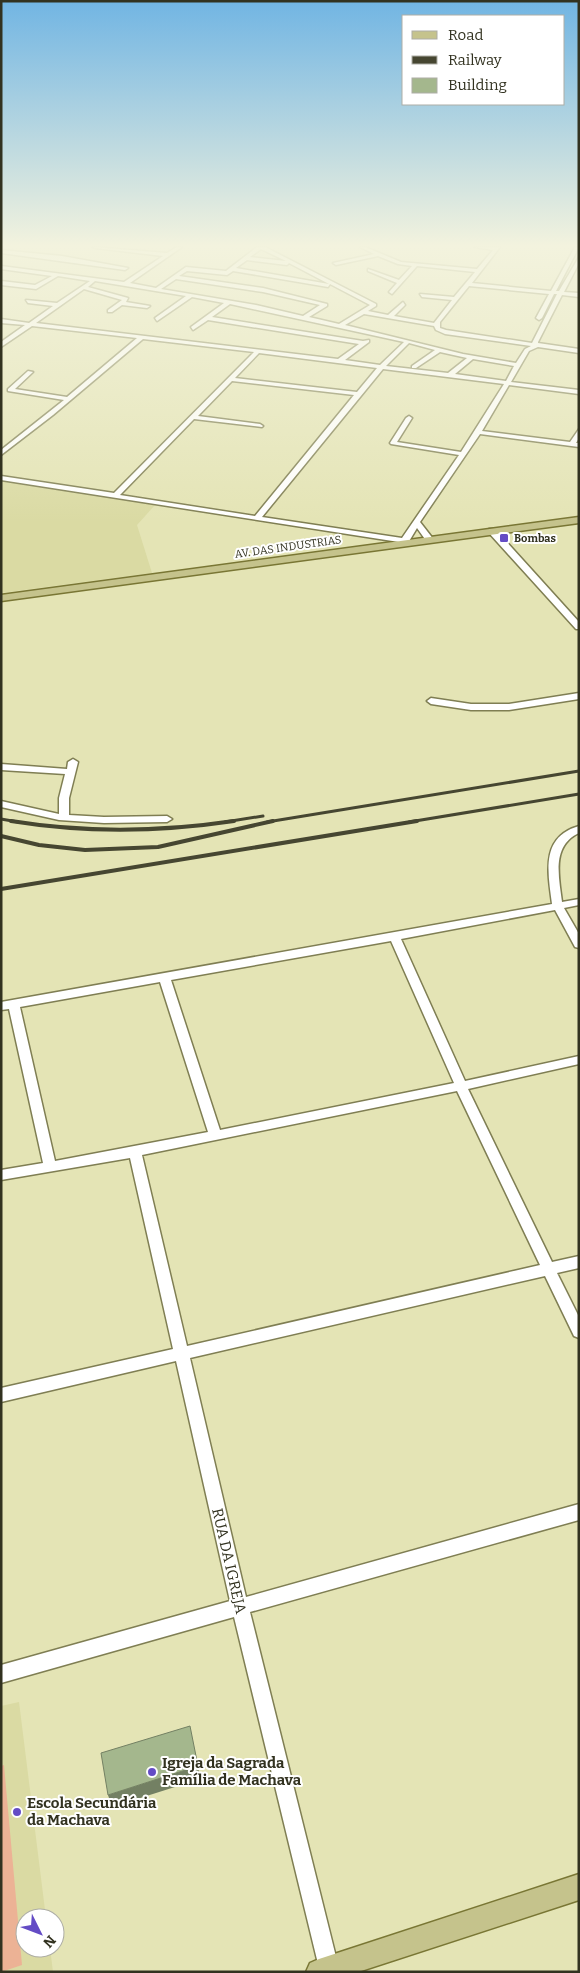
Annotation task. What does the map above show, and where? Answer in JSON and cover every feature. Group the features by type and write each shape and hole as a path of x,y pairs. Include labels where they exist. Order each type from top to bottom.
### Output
{"main road":[{"name":"AV. DAS INDUSTRIAS","path":"1,598 404,542 579,520"},
{"path":"324,1970 579,1887"}],"street":[{"path":"1,453 140,339"},
{"path":"158,339 579,392"},
{"path":"338,339 363,343"},
{"path":"340,361 369,339"},
{"path":"398,339 471,358 519,365"},
{"path":"496,339 526,345 579,346"},
{"path":"536,344 538,339"},
{"path":"258,517 381,367 408,342"},
{"path":"526,345 536,344"},
{"path":"1,478 258,517 404,542 478,432 519,365 526,345"},
{"path":"561,346 579,351"},
{"path":"414,367 439,350"},
{"path":"116,495 258,352"},
{"path":"449,376 471,358"},
{"path":"30,372 10,390 68,399"},
{"path":"231,379 358,394"},
{"path":"193,417 260,426"},
{"path":"410,418 393,443 464,454"},
{"path":"478,432 576,445 579,431"},
{"path":"417,523 430,540"},
{"path":"492,531 579,627"},
{"path":"431,701 471,707 509,707 579,696"},
{"path":"1,767 72,767 64,798 64,817"},
{"path":"1,804 64,817 104,820 167,818"},
{"path":"579,829 568,834 558,845 552,864 557,905 579,944"},
{"path":"50,1166 7,1004 342,946 579,902"},
{"path":"394,935 461,1086 579,1332"},
{"path":"164,976 215,1135"},
{"path":"1,1176 134,1152 461,1086 579,1060"},
{"name":"RUA DA IGREJA","path":"134,1152 324,1970"},
{"path":"1,1395 579,1262"},
{"path":"1,1674 579,1512"}],"shaded area":[{"path":"1,481 155,505 137,525 152,573 1,593"},
{"name":"Escola Secundária da Machava","path":"19,1702 45,1908 15,1908 15,1958 51,1958 53,1972 1,1972 1,1706"},
{"path":"4,1765 17,1908 15,1908 15,1958 21,1958 22,1965 1,1972 1,1766"}],"building":[{"name":"Igreja da Sagrada Família de Machava","path":"190,1726 198,1766 108,1795 101,1753"}],"railway":[{"path":"273,821 579,771"},
{"path":"409,822 579,794"},
{"path":"225,822 263,816"},
{"path":"1,819 18,822"},
{"path":"11,821 18,822"},
{"path":"18,822 67,828 122,830 206,825 234,821"},
{"path":"1,836 39,845 85,850 158,847 273,821"},
{"path":"267,822 273,821"},
{"path":"1,889 417,821"}],"place":[{"name":"Bombas","path":"504,538"},
{"name":"Igreja da Sagrada Família de Machava","path":"152,1772"},
{"name":"Escola Secundária da Machava","path":"17,1812"}]}
